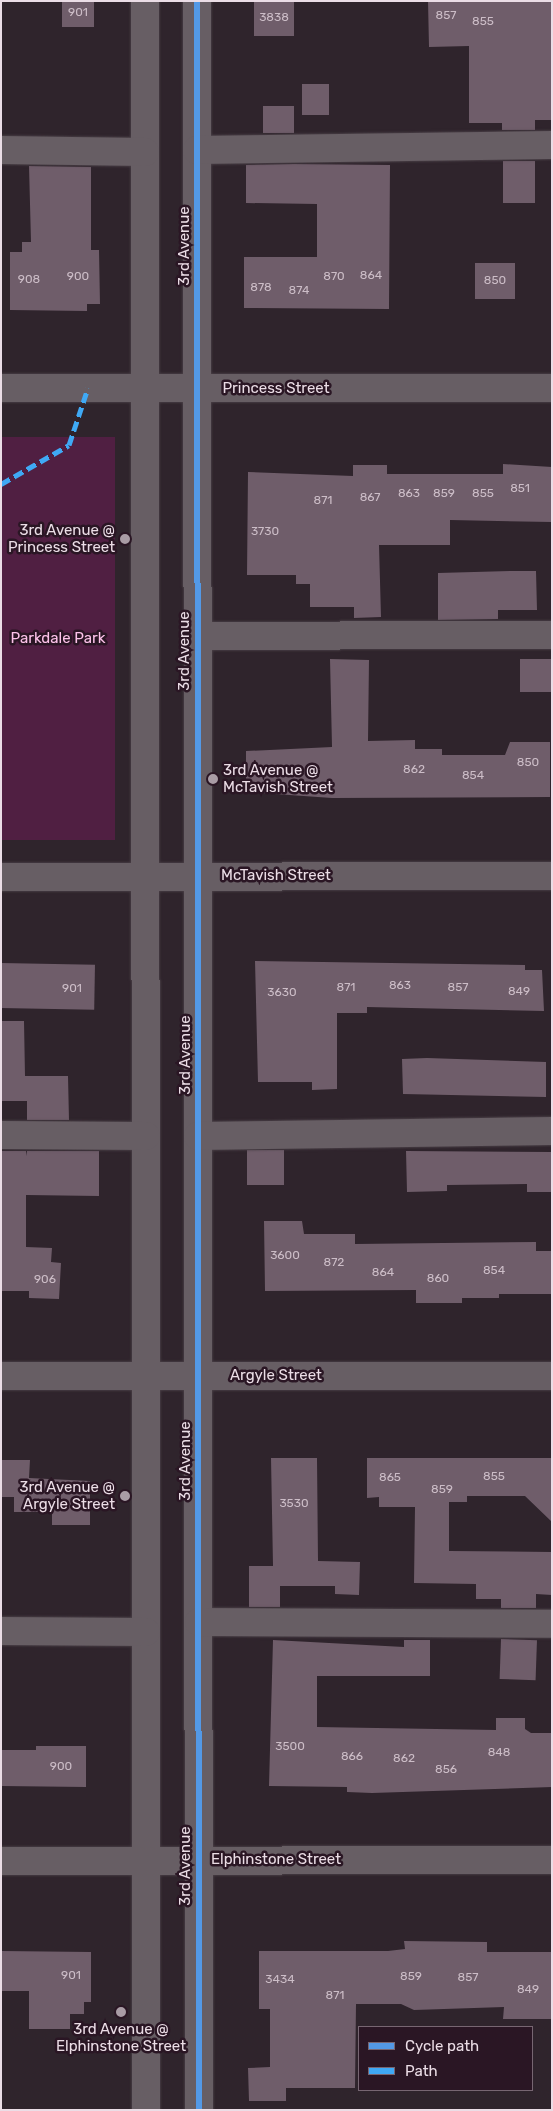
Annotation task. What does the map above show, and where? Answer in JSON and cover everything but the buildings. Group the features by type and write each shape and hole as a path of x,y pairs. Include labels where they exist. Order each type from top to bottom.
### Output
{"street":[{"path":"145,1 146,2110"},
{"name":"3rd Avenue","path":"197,1 199,2110"},
{"path":"197,150 552,145"},
{"path":"1,150 145,152"},
{"name":"Princess Street","path":"1,388 145,390 552,388"},
{"path":"198,636 552,635"},
{"name":"McTavish Street","path":"1,877 552,876"},
{"path":"198,1136 552,1131"},
{"path":"1,1135 146,1136"},
{"name":"Argyle Street","path":"1,1376 552,1376"},
{"path":"199,1622 552,1624"},
{"path":"1,1631 146,1632"},
{"name":"Elphinstone Street","path":"1,1861 552,1860"}],"green space":[{"name":"Parkdale Park","path":"1,437 115,437 115,840 1,840"}],"marked path":[{"path":"1,484 69,445 88,388"}],"cycle path":[{"path":"197,1 199,2110"}],"place":[{"name":"3rd Avenue @ Princess Street","path":"125,539"},
{"name":"3rd Avenue @ McTavish Street","path":"213,779"},
{"name":"3rd Avenue @ Argyle Street","path":"125,1496"},
{"name":"3rd Avenue @ Elphinstone Street","path":"121,2012"}]}
